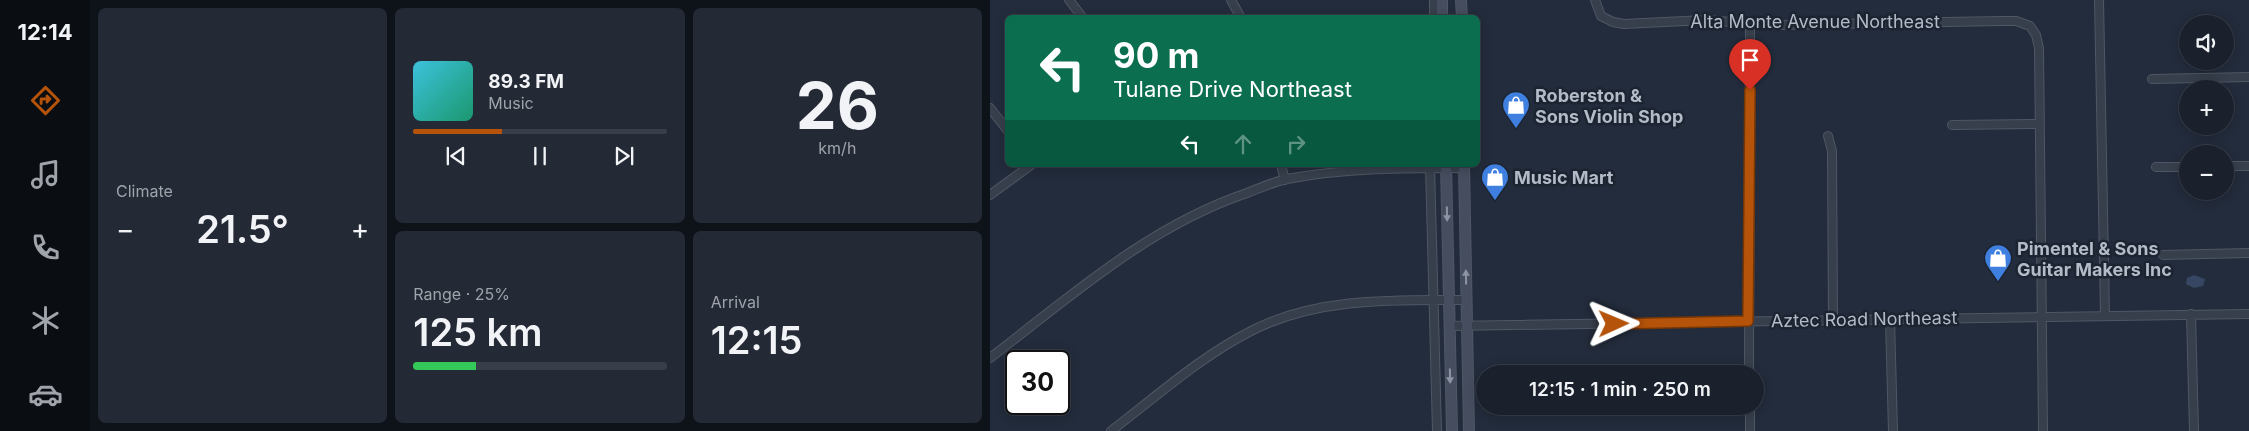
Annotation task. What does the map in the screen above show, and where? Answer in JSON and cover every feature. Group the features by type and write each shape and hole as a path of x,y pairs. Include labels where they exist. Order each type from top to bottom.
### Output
{"main road":[{"path":"1442,0 1442,15"},
{"path":"1461,0 1462,15"},
{"path":"1446,167 1452,431"},
{"path":"1464,167 1469,431"}],"street":[{"path":"1069,0 1081,15"},
{"path":"1231,0 1239,15"},
{"path":"1434,0 1434,15"},
{"name":"Alta Monte Avenue Northeast","path":"1596,0 1601,16 1613,22 1624,24 1705,20 1776,24 2016,22 2030,26 2036,36 2039,48 2040,124"},
{"path":"2099,0 2105,315"},
{"path":"1749,365 1750,22"},
{"path":"2152,79 2249,77"},
{"path":"990,108 1005,127"},
{"path":"1952,125 2040,124 2043,431"},
{"path":"1828,136 1832,151 1833,320"},
{"path":"2234,166 2249,166"},
{"path":"990,195 1028,167"},
{"path":"1282,167 1285,180"},
{"path":"1429,167 1436,431"},
{"path":"990,358 1122,256 1175,224 1222,201 1285,180 1338,172 1464,167"},
{"path":"2156,167 2179,167"},
{"path":"2163,255 2249,253"},
{"path":"1111,431 1216,351 1255,329 1328,306 1351,303 1466,300"},
{"path":"2191,314 2194,431"},
{"name":"Aztec Road Northeast","path":"1449,326 2249,314"},
{"path":"1890,319 1893,431"},
{"path":"1750,415 1750,431"}],"water":[{"path":"2194,275 2205,279 2203,286 2194,288 2186,284 2187,278"}],"place":[{"name":"Roberston & Sons Violin Shop","path":"1516,129"},
{"name":"Music Mart","path":"1495,201"},
{"name":"Pimentel & Sons Guitar Makers Inc","path":"1998,282"}],"route":[{"path":"1614,324 1748,321 1750,90"}]}
